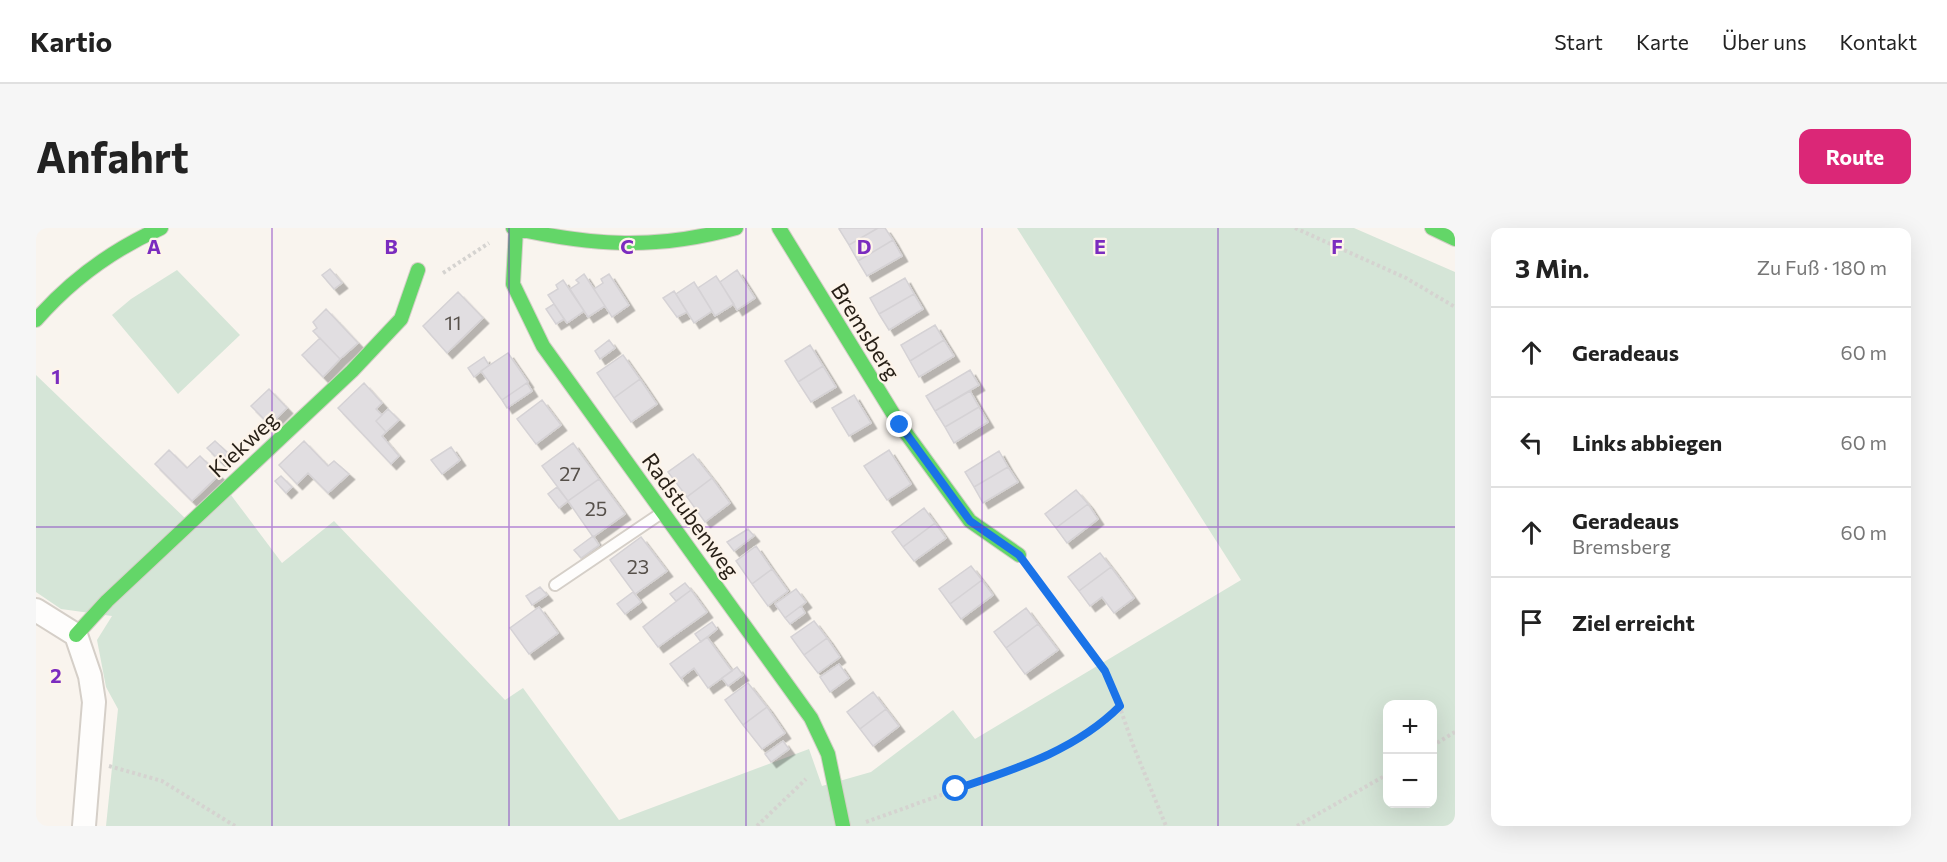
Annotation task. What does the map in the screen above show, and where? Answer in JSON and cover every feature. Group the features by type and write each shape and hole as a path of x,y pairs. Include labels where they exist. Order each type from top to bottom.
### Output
{"main road":[{"path":"39,311 90,272 148,233 161,228"},
{"path":"514,228 591,245 644,247 689,242 736,228"},
{"name":"Radstubenweg","path":"514,228 513,284 543,346 812,718 828,754 843,826"},
{"name":"Bremsberg","path":"779,228 900,425 970,521 1019,555"},
{"path":"1432,228 1455,239"},
{"name":"Kiekweg","path":"76,635 107,601 352,371 401,319 418,270"}],"street":[{"path":"39,614 76,635 90,676 94,702 84,826"}],"lane":[{"path":"555,585 663,512"}],"path":[{"path":"418,270 444,273 514,228"},
{"path":"1295,228 1406,279 1455,307"},
{"path":"1019,555 1105,671 1166,826"},
{"path":"854,826 1030,764 1089,734 1120,706"},
{"path":"1437,743 1455,732"},
{"path":"757,826 782,804 828,754"},
{"path":"90,762 135,772 162,782 235,826"},
{"path":"1297,826 1383,777"}],"green space":[{"path":"1017,228 1354,228 1455,272 1455,826 106,826 118,709 106,687 97,640 112,616 61,609 36,592 36,375 187,520 231,495 282,563 334,521 505,700 523,688 619,820 809,749 822,786 871,772 953,710 975,739 1241,580"},
{"path":"177,270 240,335 178,394 112,315 131,299"}],"building":[{"path":"878,228 849,245 839,229"},
{"path":"878,228 885,228 893,240 858,261 849,245"},
{"path":"893,240 902,256 867,276 858,261"},
{"path":"330,269 342,283 334,289 322,275"},
{"path":"737,270 755,298 737,310 720,282"},
{"path":"584,274 605,306 588,317 570,289 579,283 576,280"},
{"path":"609,274 629,305 612,317 594,289 603,283 601,279"},
{"path":"716,276 734,304 715,316 698,288"},
{"path":"905,278 914,294 879,314 870,298"},
{"path":"563,280 584,311 567,323 548,295 558,289 556,285"},
{"path":"694,282 712,311 694,323 676,294"},
{"path":"674,291 687,312 677,317 663,298"},
{"path":"458,292 483,318 447,353 423,326"},
{"path":"914,294 923,309 889,330 879,314"},
{"path":"554,304 564,319 556,324 546,309"},
{"path":"326,309 358,343 340,359 313,331 317,328 313,322"},
{"path":"935,325 944,340 910,361 901,345"},
{"path":"320,338 340,359 323,377 302,355"},
{"path":"609,340 615,348 600,359 595,351"},
{"path":"944,340 954,356 919,377 910,361"},
{"path":"810,345 823,366 798,382 785,361"},
{"path":"508,353 528,382 502,400 481,371"},
{"path":"623,355 640,379 614,398 597,373"},
{"path":"484,357 489,365 474,377 468,368"},
{"path":"823,366 836,387 811,402 798,382"},
{"path":"970,370 979,385 935,411 926,396"},
{"path":"640,379 657,404 631,422 614,398"},
{"path":"364,383 382,403 376,409 382,415 376,421 386,432 382,436 399,456 391,464 338,408"},
{"path":"527,383 532,391 507,408 502,400"},
{"path":"269,389 287,408 270,425 251,406"},
{"path":"970,391 979,407 945,427 935,411"},
{"path":"854,395 871,423 849,436 832,408"},
{"path":"542,400 561,425 536,444 517,419"},
{"path":"979,407 988,422 954,443 945,427"},
{"path":"388,409 399,420 386,432 376,421"},
{"path":"215,441 228,453 220,461 207,448"},
{"path":"304,441 328,466 334,461 349,474 328,493 308,473 297,484 279,465"},
{"path":"573,443 599,479 568,501 542,466"},
{"path":"451,447 460,460 442,474 431,460"},
{"path":"169,450 187,468 200,456 219,475 192,501 155,464"},
{"path":"889,450 911,484 887,500 864,466"},
{"path":"999,451 1008,467 974,487 965,472"},
{"path":"693,454 712,478 687,497 668,472"},
{"path":"1008,467 1018,482 983,503 974,487"},
{"path":"281,476 292,487 286,493 275,481"},
{"path":"712,478 730,503 705,522 687,497"},
{"path":"599,479 625,514 593,537 568,501"},
{"path":"557,487 568,501 559,508 548,494"},
{"path":"1076,490 1088,504 1056,528 1045,514"},
{"path":"1088,504 1098,519 1067,543 1056,528"},
{"path":"924,508 935,523 903,547 892,532"},
{"path":"935,523 946,538 914,561 903,547"},
{"path":"748,529 754,536 734,551 727,542"},
{"path":"593,536 599,545 581,558 574,550"},
{"path":"641,537 667,571 635,594 610,560"},
{"path":"756,546 772,569 752,584 736,561"},
{"path":"1100,553 1111,567 1079,591 1068,577"},
{"path":"971,566 982,580 950,604 939,589"},
{"path":"1111,567 1134,598 1114,613 1102,597 1090,606 1079,591"},
{"path":"772,569 788,591 768,606 752,584"},
{"path":"982,580 993,595 961,619 950,604"},
{"path":"685,583 691,590 676,601 670,594"},
{"path":"540,587 547,595 532,605 526,596"},
{"path":"796,589 806,602 785,618 775,604"},
{"path":"691,590 707,612 658,647 643,627"},
{"path":"633,592 641,602 625,614 617,604"},
{"path":"801,606 805,613 790,624 785,618"},
{"path":"539,607 558,633 529,654 510,628"},
{"path":"1026,608 1038,624 1006,648 994,632"},
{"path":"814,621 827,638 804,655 791,637"},
{"path":"712,622 717,629 701,642 695,634"},
{"path":"1038,624 1058,650 1025,674 1006,648"},
{"path":"707,637 732,671 708,688 694,668 681,678 683,681 670,664"},
{"path":"827,638 840,657 818,673 804,655"},
{"path":"839,664 849,678 830,692 820,677"},
{"path":"737,667 743,675 728,686 722,678"},
{"path":"748,683 767,707 743,725 725,700"},
{"path":"873,692 886,709 860,729 847,712"},
{"path":"767,707 785,733 762,749 743,725"},
{"path":"886,709 899,726 873,746 860,729"},
{"path":"783,741 789,749 771,762 765,754"}],"traffic: fast":[{"path":"36,320 63,292 94,267 126,246 161,228"},
{"path":"513,228 570,239 624,243 679,240 736,228"},
{"path":"779,228 900,425 970,521 1019,555"},
{"path":"1432,228 1455,239"},
{"path":"516,229 513,284 543,346 811,718 828,754 843,826"},
{"path":"76,635 107,601 352,371 401,319 418,270"}],"route":[{"path":"900,425 970,521 1019,555 1105,671 1120,706 1089,734 1066,746 1030,764 956,789"}]}
